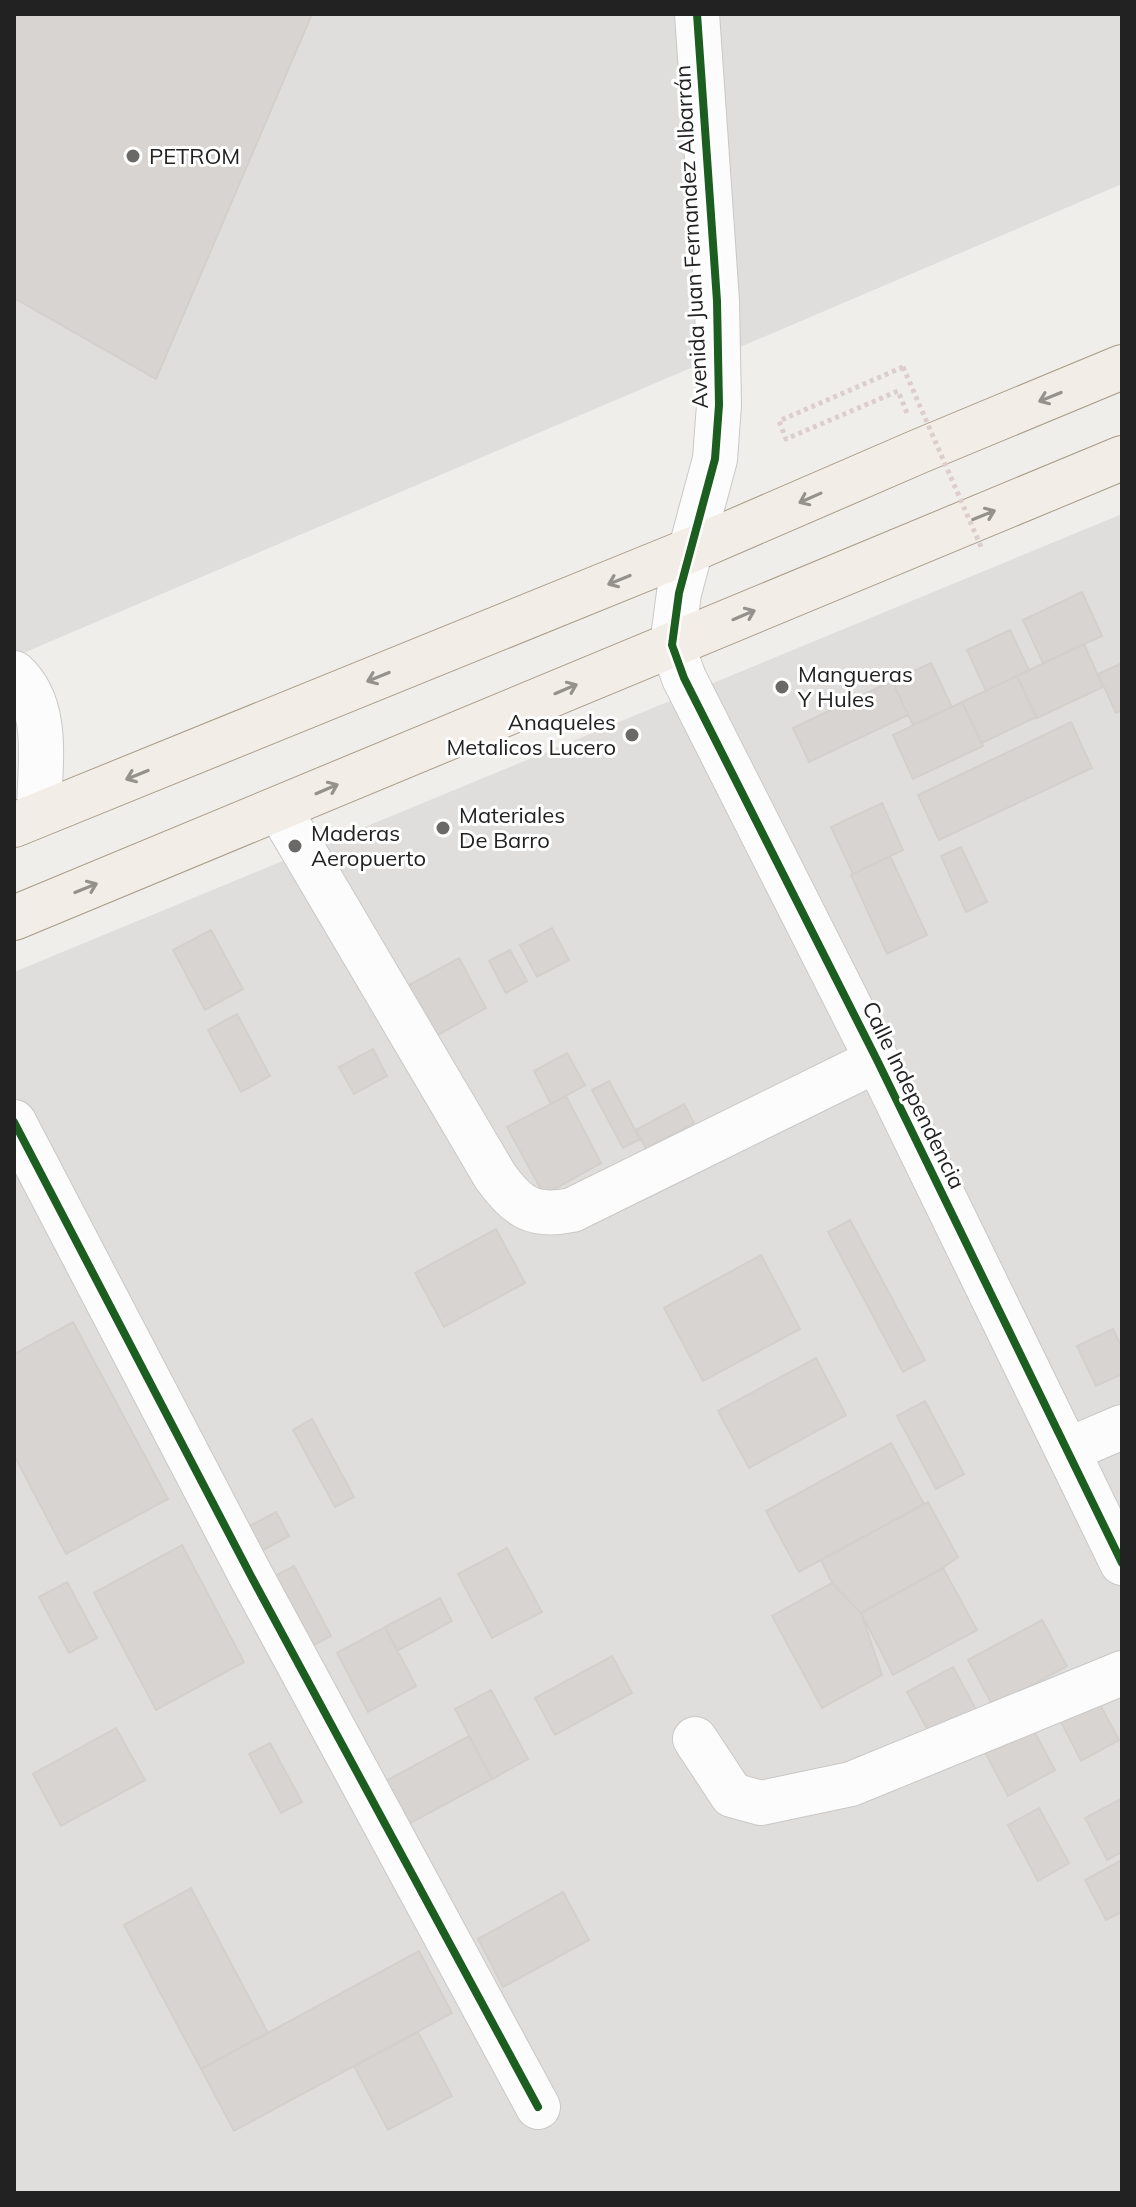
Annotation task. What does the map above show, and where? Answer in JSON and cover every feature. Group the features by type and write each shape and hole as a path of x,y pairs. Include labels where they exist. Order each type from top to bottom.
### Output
{"main road":[{"path":"26,820 691,550 1122,367"},
{"path":"14,918 1122,458"}],"street":[{"name":"Avenida Juan Fernandez Albarrán","path":"672,645 679,593 715,459 719,405 717,301 697,14"},
{"name":"Calle Independencia","path":"672,645 684,678 1120,1551"},
{"path":"14,673 33,697 40,717 26,820"},
{"path":"279,809 495,1176 509,1197 531,1210 548,1215 572,1210 877,1060"},
{"path":"14,1122 251,1576 538,2107"},
{"path":"1068,1450 1122,1427"},
{"path":"695,1739 732,1795 761,1803 851,1784 1122,1673"}],"path":[{"path":"922,450 898,391 786,439 779,421 903,367 982,549"}],"shaded area":[{"path":"14,14 1122,14 1122,184 14,657"},
{"path":"1122,514 1122,2193 14,2193 14,972"}],"building":[{"name":"PETROM","path":"14,14 312,14 156,379 14,298"},
{"path":"1082,592 1102,636 1043,663 1023,620"},
{"path":"1010,630 1029,670 986,691 967,650"},
{"path":"1084,644 1103,687 1037,718 1017,676"},
{"path":"931,663 952,707 913,725 892,681"},
{"path":"1122,663 1122,710 1116,713 1098,674"},
{"path":"1017,676 1036,717 982,743 962,702"},
{"path":"892,681 908,715 809,762 793,728"},
{"path":"962,702 983,746 913,779 893,735"},
{"path":"1071,722 1092,768 939,840 918,795"},
{"path":"882,803 903,850 853,874 831,827"},
{"path":"961,847 987,902 966,912 941,856"},
{"path":"890,856 927,935 887,954 851,875"},
{"path":"552,928 569,960 537,977 520,945"},
{"path":"211,930 243,989 205,1010 173,950"},
{"path":"510,950 527,981 506,993 489,961"},
{"path":"459,958 486,1008 427,1041 400,990"},
{"path":"237,1014 270,1076 241,1092 208,1030"},
{"path":"373,1049 387,1076 354,1094 339,1067"},
{"path":"567,1053 585,1085 551,1104 534,1071"},
{"path":"609,1081 640,1139 623,1148 592,1090"},
{"path":"566,1096 601,1163 544,1195 507,1127"},
{"path":"684,1104 694,1123 646,1149 636,1130"},
{"path":"850,1220 925,1360 903,1372 828,1232"},
{"path":"496,1229 525,1283 444,1327 415,1273"},
{"path":"761,1255 800,1329 703,1381 664,1308"},
{"path":"73,1322 168,1499 66,1554 14,1455 14,1354"},
{"path":"1113,1329 1122,1348 1122,1374 1096,1386 1077,1346"},
{"path":"816,1358 846,1415 749,1468 718,1411"},
{"path":"925,1401 964,1474 936,1489 897,1416"},
{"path":"312,1419 354,1497 335,1507 293,1430"},
{"path":"891,1443 924,1504 799,1572 766,1511"},
{"path":"928,1502 958,1557 861,1613 832,1583 821,1560"},
{"path":"276,1512 289,1536 256,1554 244,1529"},
{"path":"182,1545 244,1662 156,1710 94,1593"},
{"path":"507,1548 542,1612 492,1638 458,1574"},
{"path":"294,1566 331,1636 310,1647 273,1577"},
{"path":"943,1568 977,1630 893,1675 861,1613"},
{"path":"67,1582 97,1638 69,1653 39,1597"},
{"path":"832,1583 861,1613 882,1675 822,1708 772,1616"},
{"path":"440,1598 452,1621 397,1651 385,1627"},
{"path":"1042,1620 1067,1666 993,1706 968,1660"},
{"path":"385,1627 416,1686 368,1712 337,1653"},
{"path":"612,1656 632,1693 555,1735 535,1698"},
{"path":"953,1667 978,1713 932,1738 907,1692"},
{"path":"491,1690 528,1759 492,1779 455,1709"},
{"path":"1097,1699 1119,1740 1081,1761 1060,1720"},
{"path":"1032,1727 1055,1770 1008,1796 985,1752"},
{"path":"116,1728 145,1780 61,1826 33,1774"},
{"path":"469,1736 492,1779 405,1826 382,1783"},
{"path":"270,1743 302,1802 281,1813 249,1754"},
{"path":"1119,1800 1122,1805 1122,1852 1107,1860 1085,1818"},
{"path":"1039,1808 1069,1863 1038,1881 1008,1825"},
{"path":"1122,1860 1122,1912 1106,1920 1085,1880"},
{"path":"191,1888 268,2033 201,2069 124,1925"},
{"path":"563,1892 589,1940 503,1987 478,1939"},
{"path":"419,1951 452,2013 234,2131 201,2069"},
{"path":"418,2032 452,2096 388,2130 354,2066"}],"cycle path":[{"path":"697,14 717,301 719,405 715,459 679,593 672,645 684,678 877,1060 1122,1563"},
{"path":"14,1122 251,1576 538,2107"}],"place":[{"name":"PETROM","path":"133,156"},
{"name":"Mangueras Y Hules","path":"782,687"},
{"name":"Anaqueles Metalicos Lucero","path":"632,735"},
{"name":"Materiales De Barro","path":"443,828"},
{"name":"Maderas Aeropuerto","path":"295,846"}]}
